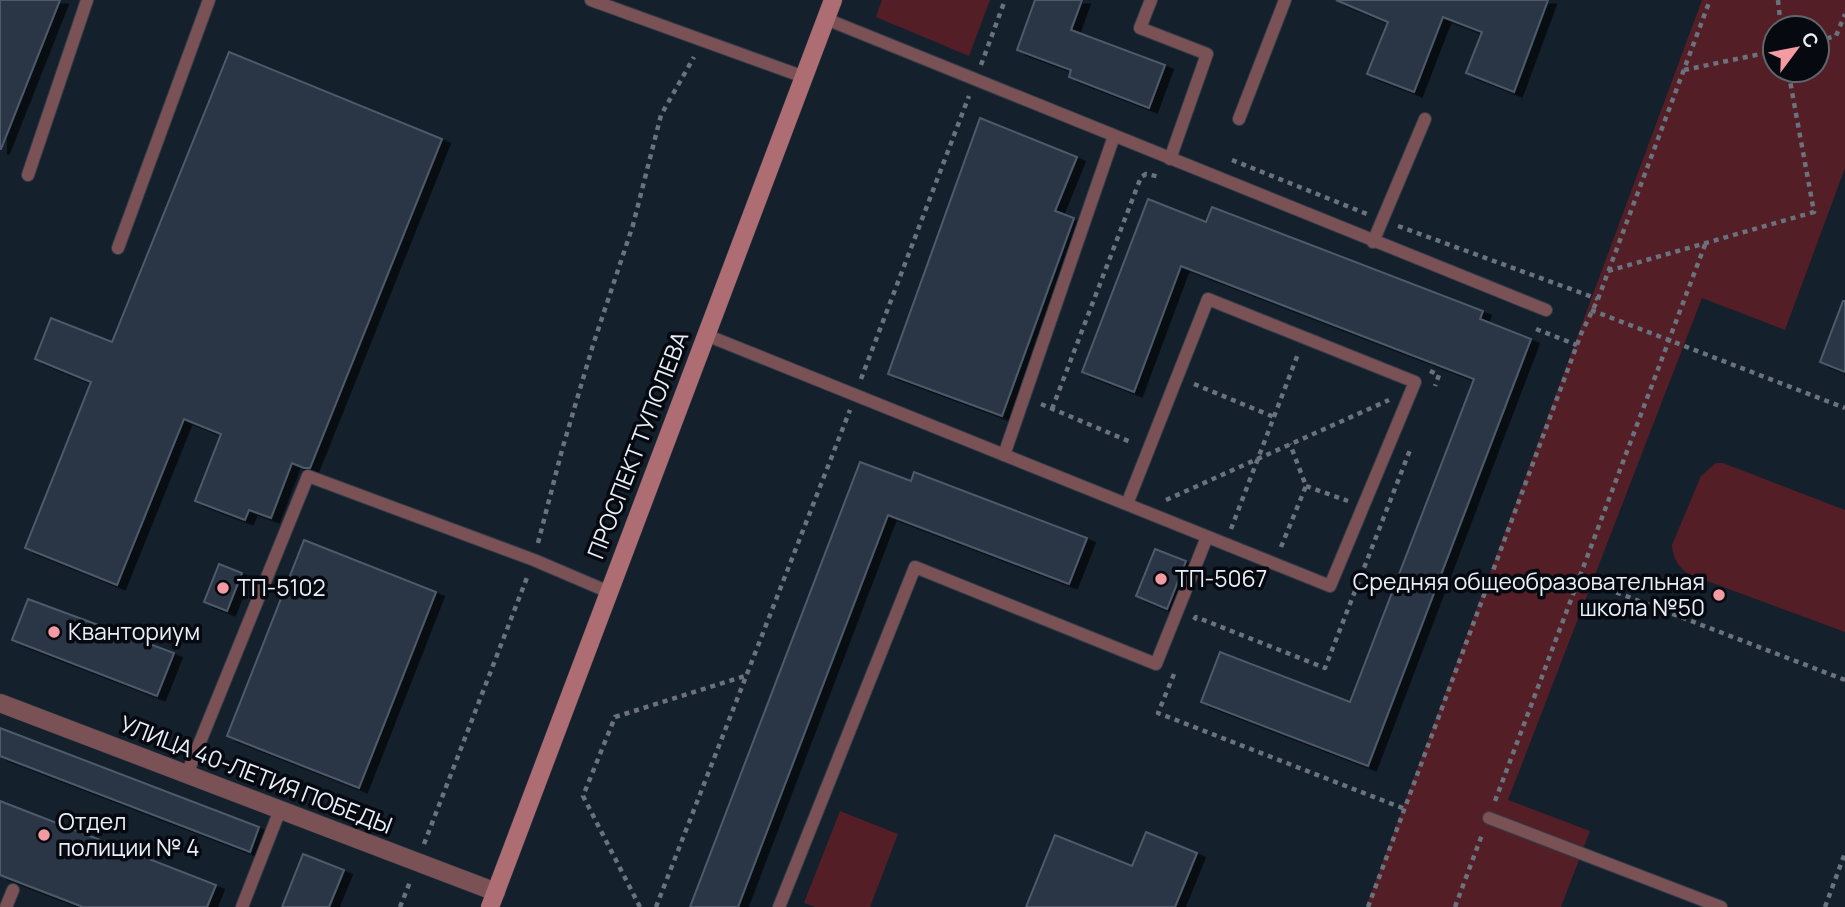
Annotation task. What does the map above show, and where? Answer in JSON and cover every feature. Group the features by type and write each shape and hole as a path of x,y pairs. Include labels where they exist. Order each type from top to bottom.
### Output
{"main road":[{"name":"ПРОСПЕКТ ТУПОЛЕВА","path":"493,899 833,0"}],"street":[{"name":"УЛИЦА 40-ЛЕТИЯ ПОБЕДЫ","path":"0,703 417,862 493,899"}],"lane":[{"path":"28,175 87,0"},
{"path":"118,248 209,0"},
{"path":"591,0 804,77"},
{"path":"1150,0 1140,28 1207,54 1170,159"},
{"path":"1239,119 1285,0"},
{"path":"826,19 1546,310"},
{"path":"1373,242 1425,119"},
{"path":"1004,455 1114,136"},
{"path":"706,335 1142,511 1330,586 1415,382 1208,299 1126,504"},
{"path":"187,774 308,476 609,592"},
{"path":"779,907 915,567 1156,664 1207,537"},
{"path":"242,907 280,810"},
{"path":"1489,818 1721,907"},
{"path":"6,907 13,890"}],"path":[{"path":"656,907 1005,0"},
{"path":"1368,907 1577,345 1598,299 1710,0"},
{"path":"1831,37 1836,36 1845,14"},
{"path":"400,907 534,561 562,450 632,225 661,115 703,41"},
{"path":"1684,71 1761,54"},
{"path":"1608,271 1814,212 1791,84"},
{"path":"1052,409 1141,177 1146,174 1163,178"},
{"path":"1455,907 1706,242"},
{"path":"1591,310 1845,408"},
{"path":"1526,325 1577,345"},
{"path":"1225,544 1305,338"},
{"path":"1426,370 1439,374"},
{"path":"1142,511 1411,390 1439,374"},
{"path":"1434,387 1439,374"},
{"path":"1177,377 1275,417"},
{"path":"1024,397 1137,444"},
{"path":"1191,629 1196,617 1325,668 1415,438"},
{"path":"1275,564 1306,486 1290,444"},
{"path":"1579,578 1845,680"},
{"path":"1177,665 1158,713 1405,809"},
{"path":"640,907 583,796 615,717 746,676"},
{"path":"1825,907 1845,853"}],"shaded area":[{"path":"882,0 990,0 969,56 876,17"},
{"path":"1702,0 1845,0 1845,168 1785,330 1702,298 1508,800 1590,831 1561,907 1366,907"},
{"path":"1716,463 1723,463 1845,510 1845,632 1688,574 1679,565 1672,545 1701,476"},
{"path":"840,811 898,834 870,907 815,907 804,903"}],"building":[{"path":"0,0 60,0 1,149 0,149"},
{"path":"1035,0 1082,0 1071,30 1165,65 1149,108 1069,77 1071,70 1017,50"},
{"path":"1336,0 1548,0 1514,92 1466,73 1482,32 1443,17 1414,92 1367,74 1388,22"},
{"path":"229,52 442,139 310,468 292,463 271,518 249,510 245,520 195,501 221,434 184,419 117,585 25,548 91,382 35,359 51,318 112,342"},
{"path":"980,118 1077,157 1055,211 1074,218 1002,416 888,374"},
{"path":"1148,199 1206,222 1212,207 1483,311 1480,319 1531,339 1368,766 1201,702 1220,652 1350,702 1474,379 1181,266 1134,392 1082,372"},
{"path":"1845,301 1845,372 1820,362"},
{"path":"860,462 911,481 914,472 1087,538 1069,584 888,515 738,907 690,907"},
{"path":"304,540 436,592 359,788 227,736"},
{"name":"ТП-5067","path":"1155,549 1186,561 1167,609 1136,596"},
{"name":"ТП-5102","path":"219,564 242,573 227,611 204,602"},
{"path":"28,599 174,653 157,696 12,640"},
{"path":"0,728 259,827 250,852 0,756"},
{"name":"Отдел полиции № 4","path":"0,801 216,885 207,907 83,907 0,875"},
{"path":"1146,832 1197,853 1175,907 1026,907 1055,835 1132,866"},
{"path":"303,854 344,870 329,907 282,907"}],"place":[{"name":"ТП-5067","path":"1161,579"},
{"name":"ТП-5102","path":"223,588"},
{"name":"Средняя общеобразовательная школа №50","path":"1719,595"},
{"name":"Кванториум","path":"54,632"},
{"name":"Отдел полиции № 4","path":"44,835"}]}
